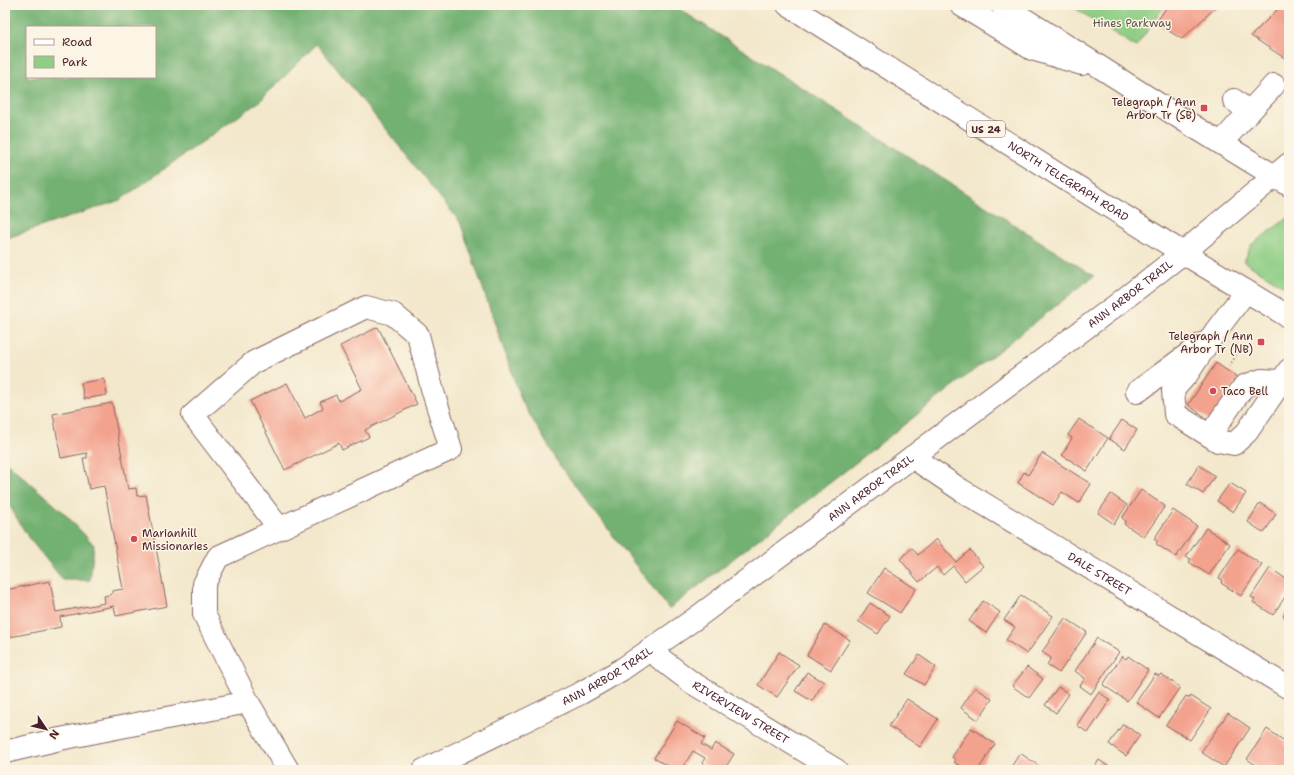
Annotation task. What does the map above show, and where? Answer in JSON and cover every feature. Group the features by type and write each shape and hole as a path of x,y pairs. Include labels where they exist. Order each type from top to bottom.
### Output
{"street":[{"name":"NORTH TELEGRAPH ROAD","path":"788,5 1183,253 1289,317"},
{"path":"961,5 1032,49 1108,72"},
{"path":"1002,5 1221,143 1284,175"},
{"path":"1221,143 1241,106 1274,85"},
{"name":"ANN ARBOR TRAIL","path":"424,770 581,693 621,670 696,618 1115,306 1284,175"},
{"path":"1246,291 1212,336 1188,373 1173,390 1175,414 1218,441 1234,444 1247,432 1285,376"},
{"path":"279,528 193,415 254,362 366,307 393,314 418,335 433,392 451,449 218,557 204,584 204,614 248,702 288,770"},
{"path":"1137,392 1212,336"},
{"path":"1210,435 1244,386 1261,380 1285,376"},
{"name":"DALE STREET","path":"912,456 968,494 1289,688"},
{"name":"RIVERVIEW STREET","path":"649,650 691,682 836,770"},
{"path":"5,752 248,702"}],"path":[{"path":"1229,366 1241,348"}],"green space":[{"path":"5,5 673,5 1094,276 669,609 561,467 522,402 460,222 317,44 260,101 120,200 10,237 5,241"},
{"name":"Hines Parkway","path":"1070,5 1165,5 1136,47"},
{"path":"1289,217 1289,289 1244,262 1251,245"},
{"path":"5,461 64,513 94,545 90,580 63,580 28,537 5,498"}],"building":[{"path":"1168,5 1218,5 1182,39 1156,23"},
{"path":"1282,5 1289,5 1289,61 1251,36"},
{"path":"378,327 417,404 365,430 369,437 342,450 339,443 285,470 250,401 287,383 305,418 323,408 320,402 336,395 339,401 362,389 340,346"},
{"name":"Taco Bell","path":"1216,363 1238,378 1211,421 1188,405"},
{"path":"104,379 107,395 84,399 81,383"},
{"name":"Marianhill Missionaries","path":"112,403 128,489 136,488 137,496 146,495 167,606 116,616 114,606 60,617 61,627 5,638 5,590 50,581 56,612 105,603 104,596 112,594 112,591 123,589 104,486 89,489 83,458 87,458 87,453 61,458 53,414"},
{"path":"1079,419 1108,438 1087,471 1062,455 1072,438 1068,435"},
{"path":"1122,420 1137,430 1125,449 1109,439"},
{"path":"1042,453 1091,484 1079,503 1062,492 1053,505 1018,483 1024,472 1028,475"},
{"path":"1199,465 1215,476 1203,494 1187,484"},
{"path":"1230,483 1246,493 1233,512 1217,501"},
{"path":"1141,490 1165,506 1144,537 1124,524 1126,521 1122,518"},
{"path":"1111,494 1127,505 1114,524 1098,513"},
{"path":"1260,503 1276,514 1264,533 1248,522"},
{"path":"1173,510 1197,526 1176,557 1156,544 1158,542 1154,539"},
{"path":"1206,528 1230,544 1209,575 1189,562 1191,559 1186,557"},
{"path":"936,539 956,562 970,550 983,566 965,581 953,566 943,575 937,567 919,582 900,559 912,548 918,555"},
{"path":"1238,549 1262,565 1241,596 1221,583 1223,580 1219,578"},
{"path":"884,568 916,589 900,613 868,593"},
{"path":"1270,568 1289,581 1289,591 1273,615 1253,602 1255,599 1251,597"},
{"path":"1021,595 1053,616 1027,654 1006,640 1015,627 1004,620"},
{"path":"983,601 1000,612 986,633 969,621"},
{"path":"870,603 890,616 878,634 858,621"},
{"path":"1289,607 1289,624 1285,621 1287,618 1283,616"},
{"path":"1065,618 1087,632 1059,673 1047,665 1051,658 1042,652"},
{"path":"825,625 850,640 831,670 807,655"},
{"path":"1097,638 1119,652 1091,694 1080,686 1085,678 1075,671"},
{"path":"779,652 799,665 777,697 758,685"},
{"path":"919,655 936,667 924,685 906,674"},
{"path":"1122,656 1126,659 1128,656 1148,670 1127,701 1103,685"},
{"path":"1027,667 1043,679 1029,698 1012,686"},
{"path":"807,672 824,682 812,701 795,691"},
{"path":"1155,674 1159,676 1161,674 1180,687 1159,718 1136,702"},
{"path":"975,687 992,699 978,720 961,708"},
{"path":"1058,687 1069,694 1056,713 1045,705"},
{"path":"1099,692 1110,700 1088,733 1077,725"},
{"path":"1186,696 1190,698 1191,696 1211,709 1190,740 1166,725"},
{"path":"907,699 938,719 920,747 889,726"},
{"path":"1228,713 1250,728 1224,767 1201,752"},
{"path":"677,721 705,738 701,744 711,750 715,743 734,754 724,770 713,770 702,763 705,758 693,751 681,770 674,770 654,758"},
{"path":"1123,724 1140,735 1126,756 1109,744"},
{"path":"971,728 995,744 978,770 966,770 954,762 956,760 952,757"},
{"path":"1267,729 1286,742 1284,745 1289,748 1289,770 1263,770 1247,759"},
{"path":"1020,753 1045,770 1009,770"},
{"path":"1099,760 1114,770 1093,770"}],"place":[{"name":"Telegraph / Ann Arbor Tr (SB)","path":"1204,108"},
{"name":"Telegraph / Ann Arbor Tr (NB)","path":"1261,342"},
{"name":"Taco Bell","path":"1213,391"},
{"name":"Marianhill Missionaries","path":"134,539"}]}
